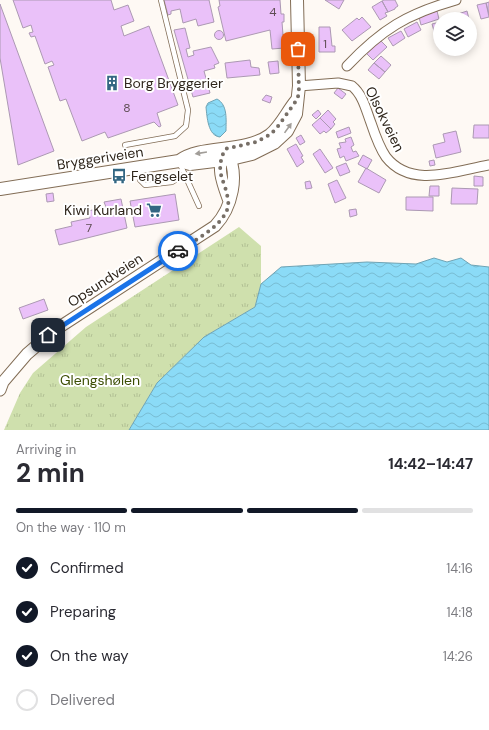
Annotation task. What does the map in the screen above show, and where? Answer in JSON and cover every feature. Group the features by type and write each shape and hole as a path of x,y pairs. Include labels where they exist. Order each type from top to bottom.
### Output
{"main road":[{"name":"Bryggeriveien","path":"0,189 179,161 187,155 226,156 264,149 281,138 287,131 296,114 296,101 299,86 297,0"}],"street":[{"path":"347,66 374,39 399,21 423,10 456,0"},
{"name":"Olsokveien","path":"299,86 338,83 352,86 361,97 382,150 395,167 406,174 425,176 489,165"},
{"name":"Opsundveien","path":"0,390 3,382 41,341 133,278 208,232 224,215 233,192 226,156"}],"lane":[{"path":"125,145 175,136 186,126 188,110 161,0"},
{"path":"179,161 199,206"},
{"path":"139,167 140,180 145,185 172,182 185,174"}],"green space":[{"name":"Glengshølen","path":"239,227 261,246 261,284 255,307 204,337 157,383 129,430 4,430 20,393 33,373 86,327"}],"water":[{"path":"217,99 221,102 225,109 226,118 226,131 220,137 216,136 211,130 206,107 208,103"},
{"path":"434,258 447,262 461,258 471,265 489,267 489,430 129,430 157,383 204,337 255,307 261,284 281,267 367,262 416,264"}],"building":[{"name":"Borg Bryggerier","path":"13,0 111,0 114,10 128,5 134,21 121,26 124,36 149,26 178,105 157,113 161,126 159,127 154,122 108,138 105,132 82,141 66,99 60,101 48,67 54,65 52,61 45,64 35,36 31,37 29,33 33,32 31,25 23,28"},
{"path":"164,0 209,0 214,22 198,26 196,19 183,23 180,9 171,11 171,14 168,15"},
{"path":"219,0 280,0 281,14 284,14 284,22 282,22 284,48 272,49 270,30 226,41 218,7 220,6"},
{"path":"325,0 344,0 339,9"},
{"path":"395,0 398,6 388,12 382,1"},
{"path":"382,1 388,12 385,13 387,16 380,20 372,7"},
{"path":"489,2 489,14 486,3"},
{"path":"486,3 489,17 481,19 477,5"},
{"path":"0,4 54,151 18,165 0,58"},
{"path":"433,12 433,21 421,25 419,17"},
{"path":"362,17 371,27 352,41 342,30 357,18 359,20"},
{"path":"417,22 421,30 408,37 404,29"},
{"path":"319,27 330,27 332,46 335,46 335,52 319,52"},
{"path":"185,28 190,48 186,49 188,57 194,55 193,51 211,47 219,63 214,65 215,68 204,71 210,93 193,97 174,30"},
{"path":"219,30 224,35 219,40 214,35"},
{"path":"401,31 405,38 393,46 388,38"},
{"path":"380,40 387,47 373,60 366,53"},
{"path":"381,56 391,65 385,72 374,63"},
{"path":"250,60 251,67 259,68 260,75 227,78 225,63"},
{"path":"278,61 279,73 270,74 268,62"},
{"path":"374,63 385,72 379,79 368,70"},
{"path":"338,88 346,94 342,99 334,93"},
{"path":"266,95 272,97 270,103 262,100"},
{"path":"318,110 321,114 316,119 312,115"},
{"path":"328,110 336,119 333,122 335,124 331,129 320,118"},
{"path":"320,118 331,129 326,133 324,131 320,134 312,125"},
{"path":"474,125 489,125 489,138 473,138"},
{"path":"349,127 351,133 338,138 336,132"},
{"path":"456,131 461,152 436,158 433,145 445,142 443,134"},
{"path":"301,135 305,142 300,145 296,138"},
{"path":"351,137 354,145 351,147 353,152 356,151 359,156 346,161 344,156 340,158 337,149 341,148 339,143 346,142 345,139"},
{"path":"296,144 303,156 301,157 304,162 297,167 287,149"},
{"path":"320,149 333,168 325,173 313,154"},
{"path":"363,155 372,160 367,169 358,164"},
{"path":"434,160 435,165 430,166 429,161"},
{"path":"346,163 350,172 340,176 336,167"},
{"path":"366,168 386,180 379,193 358,182"},
{"path":"474,176 483,177 483,186 474,186"},
{"path":"337,180 346,198 335,203 328,184"},
{"path":"310,181 312,188 306,189 305,182"},
{"path":"430,186 439,186 439,196 429,196"},
{"path":"452,188 478,189 477,204 451,204"},
{"path":"53,193 54,201 47,202 46,194"},
{"path":"175,194 179,220 135,227 130,201"},
{"path":"406,197 433,197 433,211 406,210"},
{"path":"121,199 127,228 59,245 55,230 72,226 71,222 90,218 88,211 106,207 104,202"},
{"path":"356,209 357,215 350,217 349,210"},
{"path":"44,299 48,310 23,319 19,308"}],"way so far":[{"path":"178,251 215,226 228,208 229,201 220,174 220,160 225,149 256,142 271,134 296,101 299,94 298,49"}],"place":[{"name":"Borg Bryggerier","path":"112,83"},
{"name":"Fengselet","path":"119,176"},
{"name":"Kiwi Kurland","path":"154,210"}],"route":[{"path":"48,335 133,278 178,251"}]}
